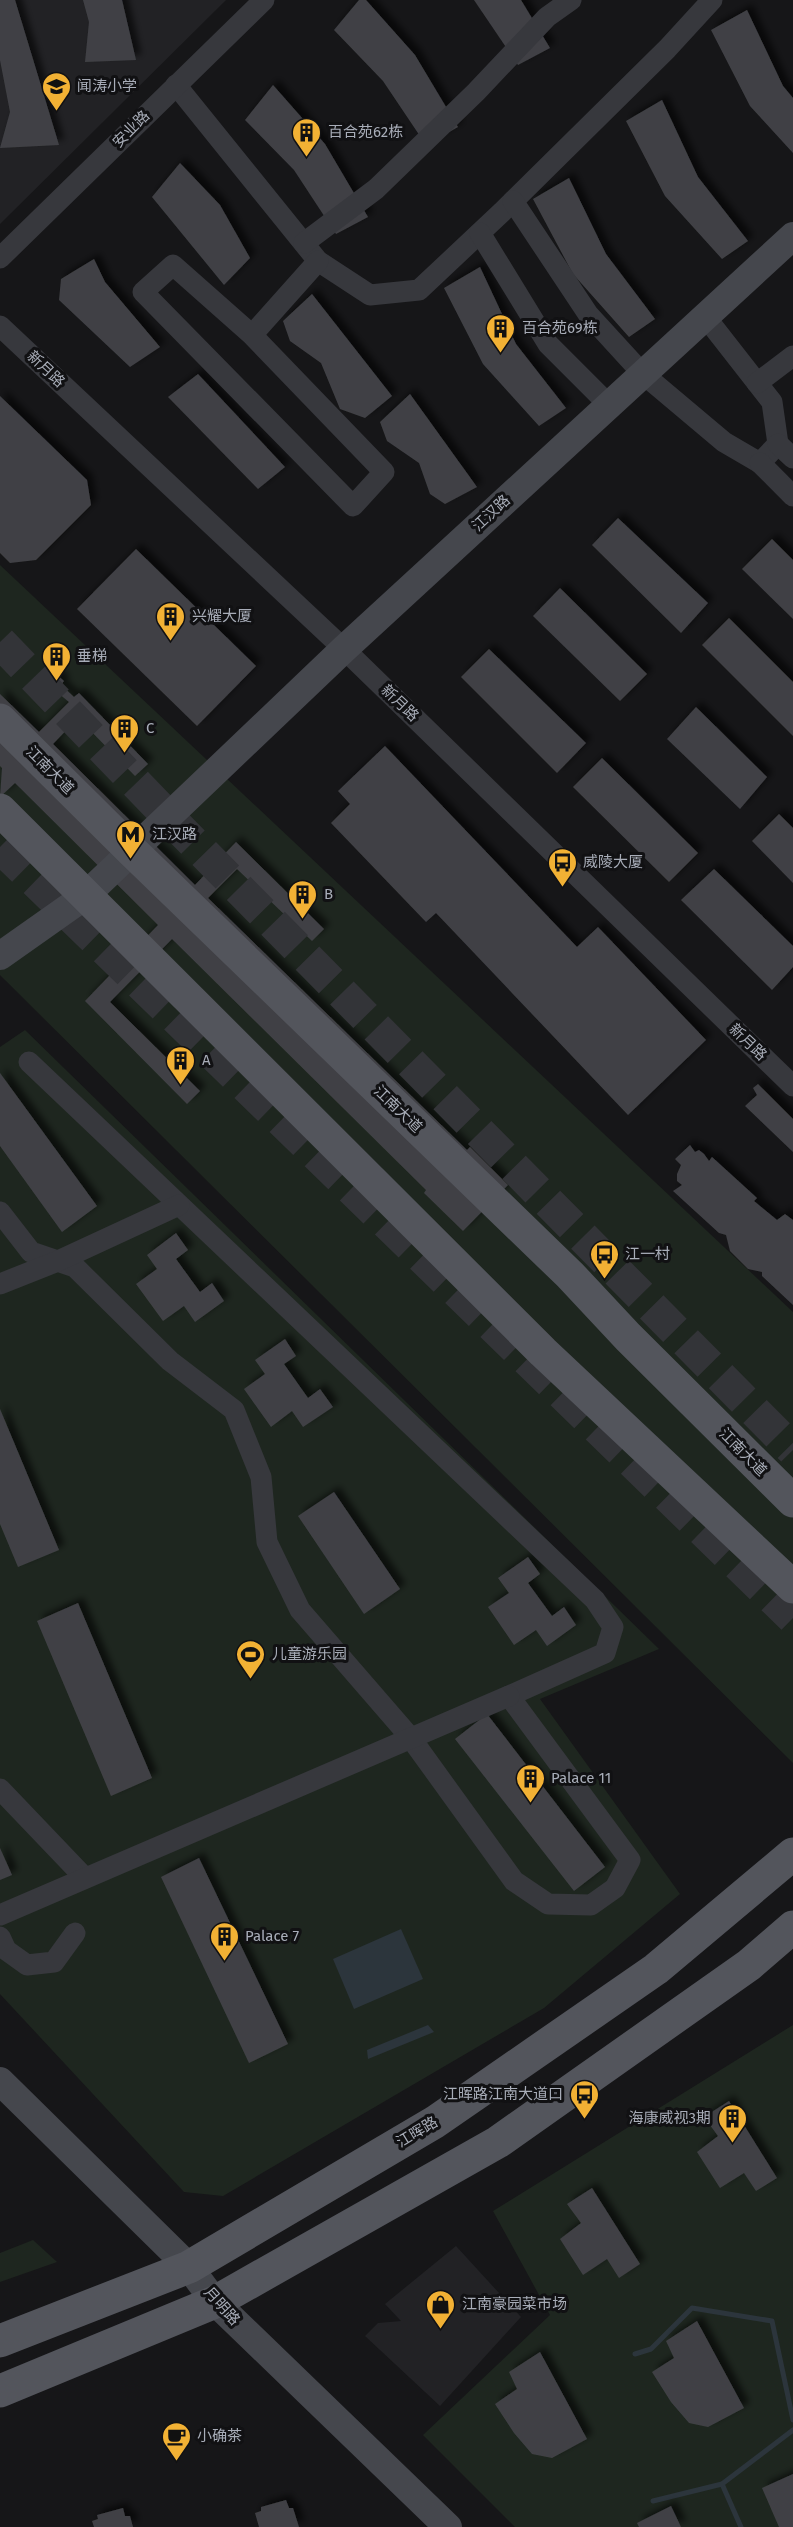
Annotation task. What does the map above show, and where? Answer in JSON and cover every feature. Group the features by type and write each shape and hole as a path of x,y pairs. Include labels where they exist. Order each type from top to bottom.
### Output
{"main road":[{"name":"江南大道","path":"0,720 570,1275 636,1345 793,1501"},
{"path":"0,810 543,1352 793,1587"},
{"name":"江晖路","path":"0,2341 189,2267 435,2122 656,1969 793,1854"},
{"path":"0,2391 215,2302 498,2142 749,1965 793,1928"}],"street":[{"name":"安业路","path":"0,258 264,0"},
{"path":"304,243 376,189 476,92 547,17 571,0"},
{"path":"176,84 318,261 370,295 419,290 667,49 712,0"},
{"path":"513,201 588,314 642,373 724,442 759,463 793,496"},
{"path":"480,233 548,344 608,405"},
{"name":"江汉路","path":"0,956 85,896 344,649 704,315 793,236"},
{"path":"252,335 318,261"},
{"path":"173,265 252,335 384,472 353,506 143,292 173,265"},
{"path":"704,315 772,402 785,451 759,463"},
{"name":"新月路","path":"0,326 344,649 793,1086"},
{"path":"757,383 793,356"},
{"path":"0,1915 605,1653 613,1628 595,1600 28,1062"},
{"path":"0,1284 58,1261 179,1205"},
{"path":"0,1212 31,1252 75,1267 170,1361 234,1410 261,1477 267,1542 300,1610 410,1737 514,1881 548,1904 591,1905 615,1888 630,1860 509,1696"},
{"path":"0,1789 85,1878"},
{"path":"0,1938 6,1950 27,1965 54,1962 75,1933"},
{"name":"月明路","path":"0,2081 189,2267 215,2302 448,2527"}],"shaded area":[{"name":"闻涛小学","path":"0,0 226,0 0,224"},
{"path":"0,565 793,1312 793,1763 0,975"},
{"path":"25,1030 659,1649 540,1699 680,1894 544,2008 223,2196 184,2192 0,1994 0,1047"},
{"path":"401,1929 423,1979 354,2009 333,1959"},
{"path":"428,2025 434,2032 368,2059 367,2050"},
{"path":"793,2025 793,2527 515,2527 423,2435 550,2315 493,2211"},
{"path":"33,2240 57,2262 0,2282 0,2253"},
{"name":"江南豪园菜市场","path":"456,2246 521,2317 440,2406 365,2336 378,2323 401,2321 385,2304"}],"building":[{"path":"0,0 15,0 59,145 0,148 10,112 0,60"},
{"path":"83,0 122,0 136,60 85,62 89,22"},
{"path":"359,0 366,0 415,55 458,127 426,145 383,81 334,30"},
{"path":"474,0 521,0 550,48 518,65"},
{"path":"747,10 783,86 793,98 793,153 750,106 711,30"},
{"name":"百合苑62栋","path":"273,85 325,144 368,217 336,234 294,170 245,120"},
{"path":"662,100 698,177 748,241 722,259 665,196 626,121"},
{"path":"180,163 220,205 250,258 224,285 152,197"},
{"path":"569,178 606,254 655,319 629,337 573,274 533,199"},
{"path":"94,259 105,282 160,347 130,367 59,300 61,279"},
{"name":"百合苑69栋","path":"480,267 516,344 566,408 539,426 483,364 444,288"},
{"path":"312,294 392,396 365,418 340,409 321,363 290,341 283,321"},
{"path":"198,374 285,467 258,489 168,397"},
{"path":"410,394 477,487 445,504 430,494 419,463 387,441 380,422"},
{"path":"0,396 87,480 91,505 36,560 10,563 0,553"},
{"path":"618,518 708,603 681,633 592,545"},
{"path":"772,539 793,560 793,619 742,569"},
{"name":"兴耀大厦","path":"136,549 256,666 197,726 77,609"},
{"path":"560,588 647,674 620,701 533,616"},
{"path":"729,618 793,682 793,736 702,645"},
{"path":"489,649 586,743 557,773 461,677"},
{"name":"江汉路","path":"56,674 64,681 61,685 74,697 79,693 148,764 135,776 78,718 53,744 195,885 236,842 324,929 312,941 237,869 208,898 467,1150 470,1147 508,1185 463,1231 424,1193 426,1190 172,939 110,1002 200,1091 187,1104 85,1001 158,925 15,783 0,797 2,768 0,766 0,694 39,732 69,702 47,684"},
{"path":"696,707 767,777 740,809 667,739"},
{"path":"385,746 577,947 598,927 706,1040 628,1115 436,913 426,922 331,823 350,804 338,791"},
{"path":"602,758 698,853 669,882 573,787"},
{"path":"779,814 793,828 793,883 752,841"},
{"path":"714,869 793,946 793,967 772,990 681,900"},
{"path":"0,1073 97,1206 62,1232 0,1146"},
{"path":"758,1084 793,1119 793,1152 745,1106 757,1095 753,1088"},
{"path":"690,1145 695,1152 699,1150 704,1154 709,1161 712,1157 757,1198 754,1201 777,1220 785,1214 793,1220 793,1305 762,1276 762,1272 748,1269 730,1251 726,1235 719,1233 673,1191 682,1185 677,1181 681,1165 675,1159"},
{"path":"176,1233 188,1250 176,1259 200,1292 212,1283 224,1301 195,1322 184,1306 163,1321 136,1284 157,1269 147,1255"},
{"path":"285,1339 296,1356 284,1364 308,1398 320,1389 333,1407 303,1427 292,1411 271,1427 244,1389 265,1374 255,1360"},
{"path":"0,1409 59,1550 18,1567 0,1524"},
{"path":"334,1492 400,1589 364,1614 298,1516"},
{"path":"528,1557 540,1574 528,1583 552,1616 564,1607 576,1625 547,1646 536,1630 514,1645 488,1607 509,1593 498,1578"},
{"path":"78,1603 152,1778 111,1796 37,1621"},
{"name":"Palace 11","path":"487,1714 605,1867 574,1891 455,1739"},
{"path":"0,1848 12,1875 0,1880"},
{"name":"Palace 7","path":"199,1858 288,2044 249,2063 161,1877"},
{"name":"海康威视3期","path":"729,2101 777,2178 756,2191 744,2173 720,2188 697,2152 718,2136 704,2117"},
{"path":"592,2188 640,2264 619,2278 607,2259 583,2275 560,2239 581,2223 567,2204"},
{"path":"697,2321 744,2408 708,2427 689,2423 671,2402 652,2372 674,2358 666,2341"},
{"path":"540,2352 587,2439 552,2458 532,2454 514,2433 495,2404 517,2389 509,2372"},
{"path":"793,2474 793,2527 779,2527 762,2488"},
{"path":"286,2500 289,2508 293,2508 299,2527 259,2527 255,2513 261,2511 261,2507"},
{"path":"671,2506 681,2527 639,2527 637,2523"},
{"path":"123,2508 125,2516 130,2516 133,2527 94,2527 92,2521 98,2519 97,2515"}],"waterway":[{"path":"635,2354 651,2349 692,2308 772,2321 793,2420"},
{"path":"653,2501 722,2484 793,2430"},
{"path":"722,2484 741,2527"}],"tunnel":[{"path":"0,642 182,831 793,1450"},
{"path":"0,847 793,1618"}],"place":[{"name":"闻涛小学","path":"56,112"},
{"name":"百合苑62栋","path":"307,158"},
{"name":"百合苑69栋","path":"501,354"},
{"name":"兴耀大厦","path":"171,642"},
{"name":"垂梯","path":"56,682"},
{"name":"C","path":"125,754"},
{"name":"江汉路","path":"131,860"},
{"name":"威陵大厦","path":"562,888"},
{"name":"B","path":"303,920"},
{"name":"A","path":"181,1086"},
{"name":"江一村","path":"604,1280"},
{"name":"儿童游乐园","path":"251,1680"},
{"name":"Palace 11","path":"530,1804"},
{"name":"Palace 7","path":"224,1962"},
{"name":"江晖路江南大道口","path":"584,2120"},
{"name":"海康威视3期","path":"732,2144"},
{"name":"江南豪园菜市场","path":"441,2330"},
{"name":"小确茶","path":"176,2462"}]}
